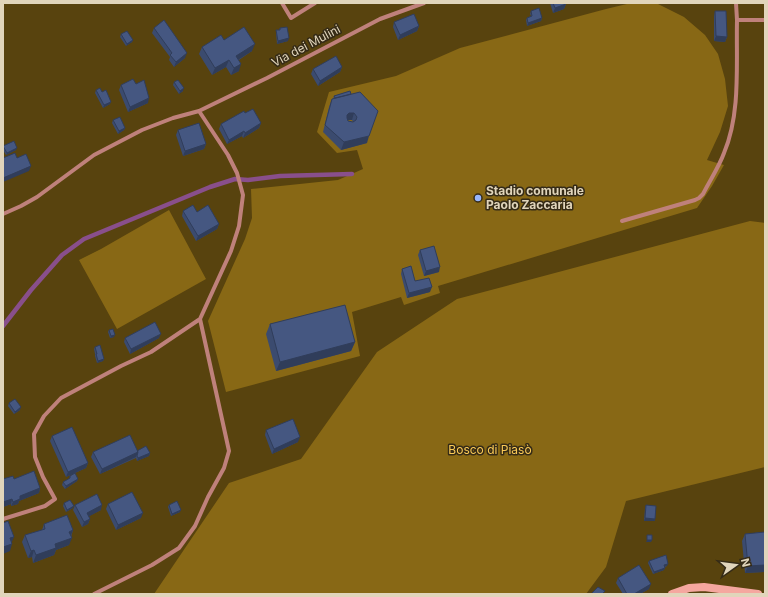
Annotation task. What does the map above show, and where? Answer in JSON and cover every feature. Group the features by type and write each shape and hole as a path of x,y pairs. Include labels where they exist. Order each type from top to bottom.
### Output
{"street":[{"path":"282,3 291,18 315,3"},
{"name":"Via dei Mulini","path":"3,214 37,197 94,155 142,130 173,118 199,111 267,78 380,19 424,3"},
{"path":"622,221 695,200 700,198 703,194 725,152 735,107 736,5"},
{"path":"736,20 765,20"},
{"path":"3,519 45,506 55,498 43,477 35,457 34,434 44,416 61,398 115,369 151,352 200,319 231,251 239,226 244,195 237,173 228,155 199,111"},
{"path":"94,594 152,565 179,548 195,526 208,496 224,468 229,451 200,319"},
{"path":"672,594 689,588 704,587 758,594"}],"green space":[{"name":"Stadio comunale Paolo Zaccaria","path":"631,3 656,3 684,17 705,35 718,54 725,79 728,106 720,132 707,160 724,165 697,208 438,286 440,293 404,305 401,297 352,312 360,356 226,392 208,321 245,239 252,218 251,189 338,180 363,169 357,150 337,153 317,132 329,92 396,76 460,48"},
{"path":"169,210 206,279 117,329 79,260"},
{"name":"Bosco di Piasò","path":"750,221 765,223 765,467 626,501 606,567 586,594 154,594 229,483 301,459 377,352 457,299"}],"building":[{"path":"553,3 565,3 566,4 555,8"},
{"path":"539,8 542,18 528,23 527,18 532,16 531,11"},
{"path":"715,11 726,11 727,37 716,36"},
{"path":"414,14 419,26 400,35 394,22"},
{"path":"164,20 187,53 176,62 170,55 172,53 154,28"},
{"path":"244,27 255,44 236,56 241,64 234,68 229,60 215,68 202,47 221,35 224,40"},
{"path":"287,27 289,38 278,41 276,30"},
{"path":"127,31 133,40 127,44 121,34"},
{"path":"336,56 342,67 320,81 313,69"},
{"path":"133,79 136,84 144,80 149,98 130,107 121,85"},
{"path":"178,80 184,88 180,91 174,82"},
{"path":"100,88 102,92 106,90 111,102 104,105 96,90"},
{"path":"350,91 351,94 335,98 334,96"},
{"path":"360,92 378,111 369,136 344,142 325,125 332,99","holes":["349,113 354,113 357,117 356,120 353,122 348,121 347,115"]},
{"path":"253,109 261,123 245,133 244,131 229,140 221,124 244,111 245,113"},
{"path":"120,117 125,128 119,131 113,120"},
{"path":"199,123 206,144 185,151 178,130"},
{"path":"14,141 17,148 7,153 3,146"},
{"path":"15,153 17,158 26,154 31,166 3,178 3,158"},
{"path":"193,205 197,212 208,205 219,224 198,236 183,211"},
{"path":"434,246 440,267 426,271 420,250"},
{"path":"411,266 415,281 429,278 432,287 409,293 402,269"},
{"path":"345,305 355,342 280,362 270,324"},
{"path":"155,322 161,334 131,349 125,338"},
{"path":"113,329 115,335 111,336 109,330"},
{"path":"100,345 104,359 98,361 95,347"},
{"path":"15,399 21,407 15,412 9,403"},
{"path":"293,419 300,437 274,449 266,430"},
{"path":"72,427 88,463 68,472 52,436"},
{"path":"130,435 138,452 102,469 93,452"},
{"path":"146,446 150,453 138,458 137,451"},
{"path":"34,471 40,488 20,496 20,499 13,502 12,499 3,502 3,479 13,476 14,479"},
{"path":"75,473 78,479 66,486 63,482"},
{"path":"132,492 143,513 118,525 108,504"},
{"path":"97,494 102,505 87,513 90,519 84,522 75,505"},
{"path":"70,500 74,506 67,510 64,503"},
{"path":"177,501 181,510 172,514 169,505"},
{"path":"646,505 656,506 655,519 645,518"},
{"path":"67,515 73,530 69,532 72,538 55,544 56,548 36,555 34,550 31,551 25,535 45,529 44,524"},
{"path":"8,521 14,537 10,538 12,544 3,547 3,523"},
{"path":"765,532 765,565 748,566 745,534"},
{"path":"647,535 652,535 652,540 647,540"},
{"path":"666,555 668,564 664,565 665,568 654,572 649,561"},
{"path":"639,565 651,584 634,594 627,594 618,578"},
{"path":"598,587 605,591 602,594 593,594 592,593"}],"waterway":[{"path":"3,326 31,290 62,255 84,239 210,187 235,179 248,180 280,176 352,174"}],"place":[{"name":"Stadio comunale Paolo Zaccaria","path":"478,198"}]}
